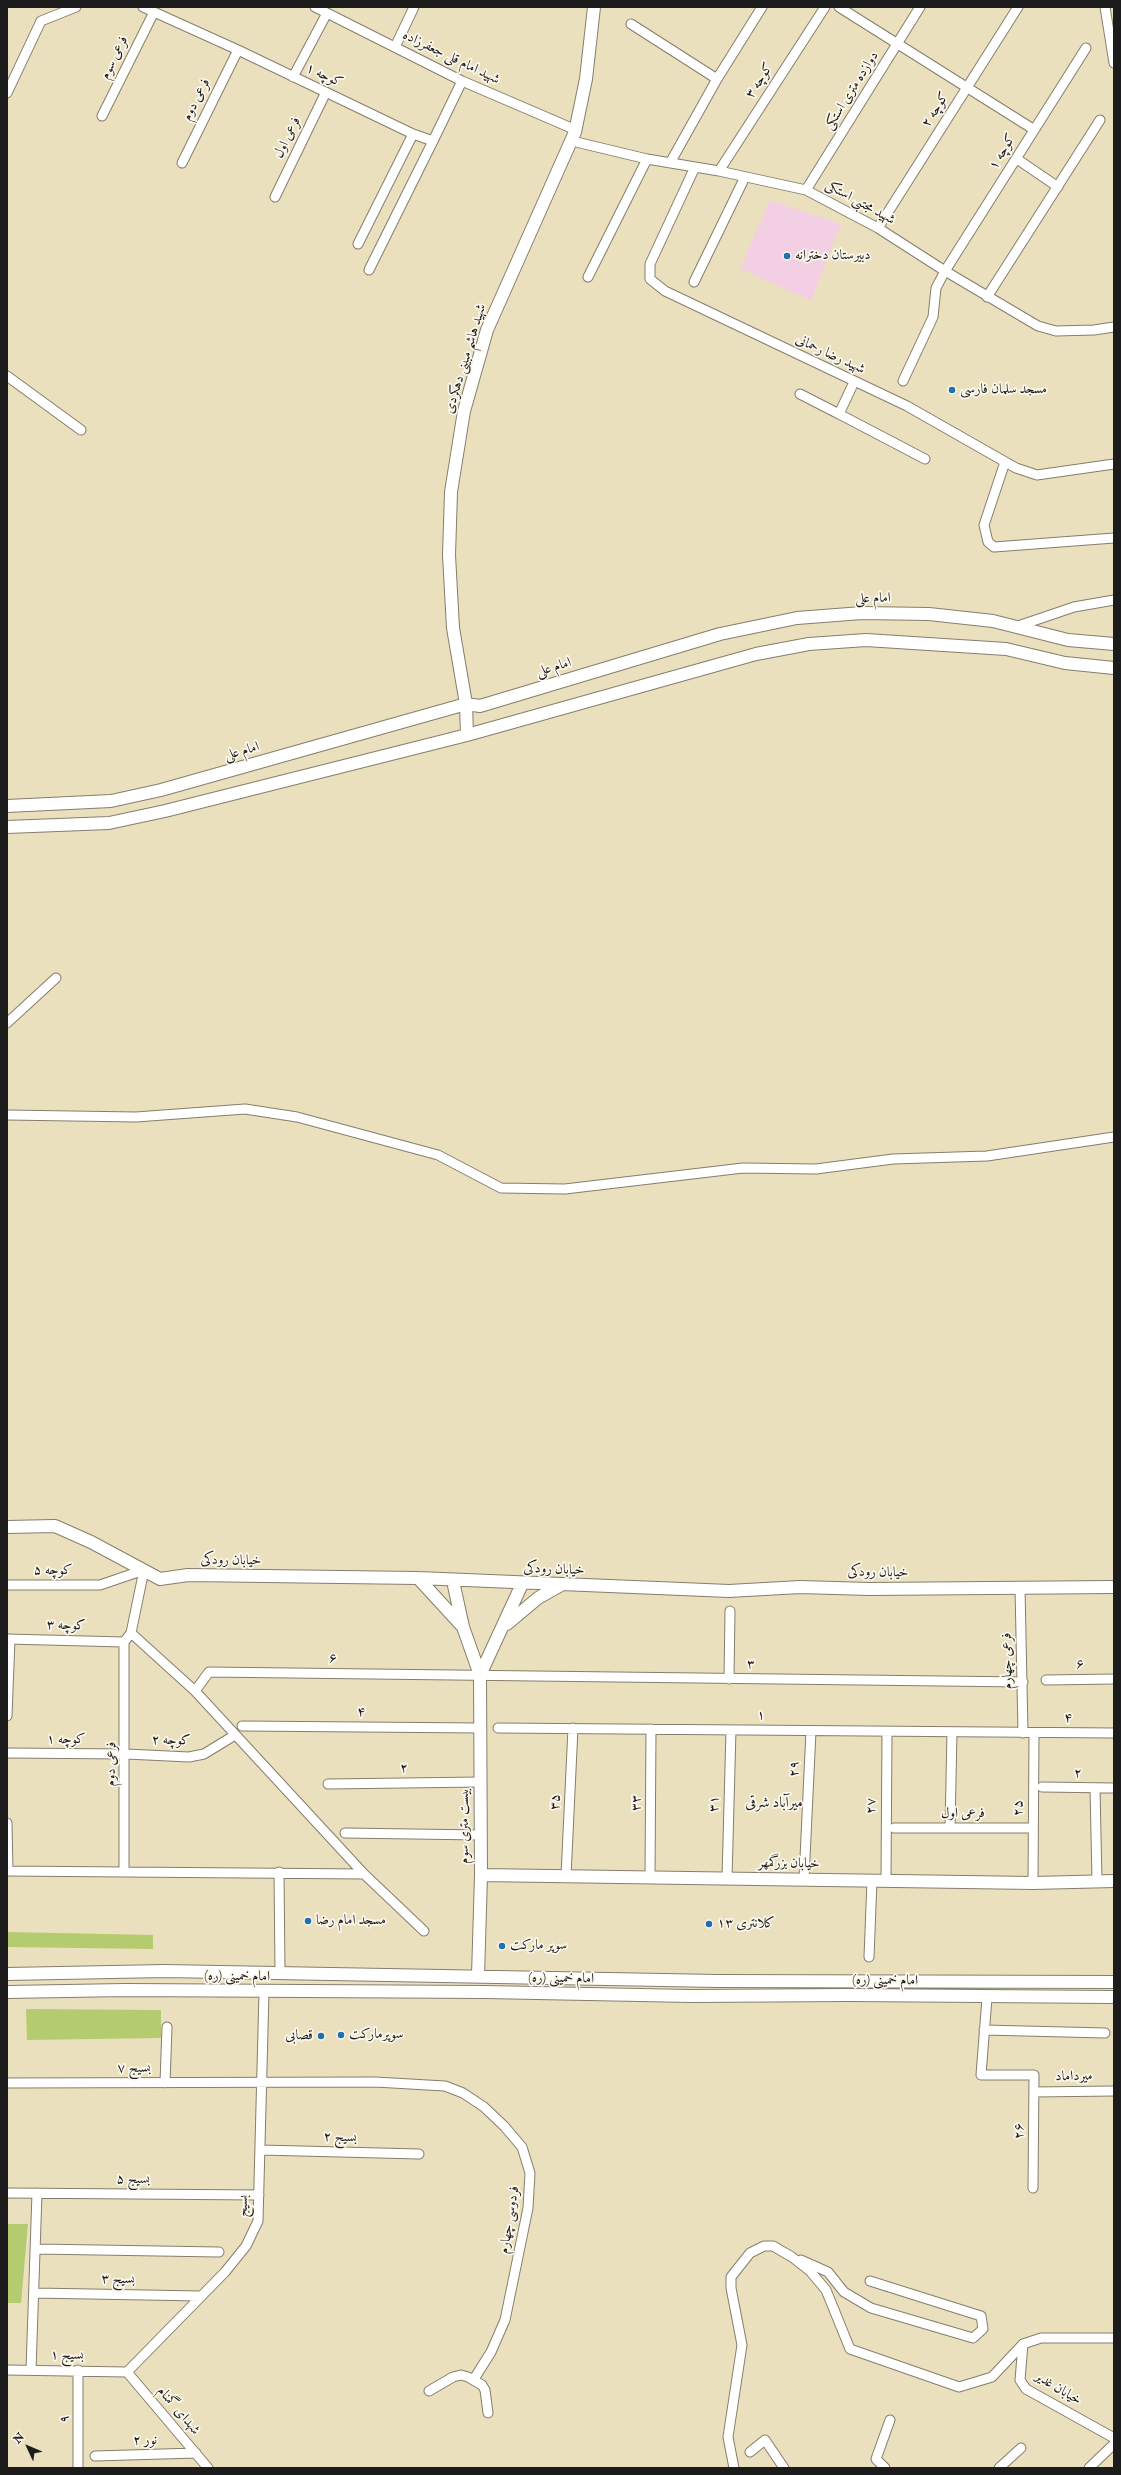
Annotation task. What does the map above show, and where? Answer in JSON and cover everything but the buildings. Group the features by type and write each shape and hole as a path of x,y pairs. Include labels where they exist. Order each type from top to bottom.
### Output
{"main road":[{"name":"شهید هاشم مبینی دهکردی","path":"467,735 466,704 452,628 449,555 451,492 464,411 487,330 512,270 574,136 586,79 594,7"},
{"name":"امام علی","path":"7,806 110,801 161,790 466,704 480,706 720,634 797,618 862,613 929,614 993,621 1018,626 1068,640 1114,644"},
{"path":"7,827 114,822 467,735 756,654 808,644 866,640 1006,649 1065,663 1114,668"},
{"path":"110,801 114,822"},
{"name":"خیابان رودکی","path":"7,1527 55,1526 91,1542 160,1579 188,1575 418,1578 522,1584 730,1591 800,1587 869,1589 1114,1587"},
{"path":"418,1578 463,1627"},
{"name":"بیست متری سوم","path":"453,1581 463,1627 480,1675 481,1875 478,1976"},
{"name":"بیست متری سوم","path":"480,1675 522,1584"},
{"path":"503,1628 524,1608 563,1585"},
{"name":"خیابان بزرگمهر","path":"481,1875 1033,1883 1096,1880 1114,1881"},
{"name":"امام خمینی (ره)","path":"7,1974 280,1972 718,1982 1114,1982"},
{"path":"1061,1996 1063,1981"},
{"name":"امام خمینی (ره)","path":"7,1992 125,1990 264,1992 485,1992 691,1996 850,1995 987,1998 1061,1996 1114,1997"}],"street":[{"path":"7,93 41,21 76,7"},
{"name":"کوچه ۱","path":"143,7 238,50 413,134 433,141"},
{"name":"شهید امام قلی جعفرزاده","path":"316,7 574,136"},
{"path":"395,47 414,7"},
{"path":"670,163 717,79 762,7"},
{"name":"کوچه ۳","path":"719,171 825,7"},
{"path":"839,7 1033,129"},
{"name":"دوازده متری استکی","path":"806,190 920,7"},
{"name":"کوچه ۲","path":"878,228 1018,7"},
{"path":"1105,7 1114,63"},
{"name":"فرعی سوم","path":"102,116 154,12"},
{"path":"293,77 327,13"},
{"path":"631,24 717,79"},
{"name":"کوچه ۱","path":"903,381 933,317 936,288 945,271 1017,159 1033,129 1086,48"},
{"name":"فرعی دوم","path":"182,163 238,50"},
{"path":"369,270 462,81"},
{"name":"فرعی اول","path":"275,197 326,92"},
{"path":"987,297 1100,120"},
{"path":"358,244 413,134"},
{"name":"شهید مجتبی استکی","path":"574,136 647,159 719,171 806,190 878,228 987,297 1038,326 1056,331 1094,330 1114,327"},
{"path":"588,277 647,159"},
{"path":"1017,159 1058,187"},
{"name":"شهید رضا رحمانی","path":"695,167 650,264 650,279 665,291 907,406 1005,462 1037,475 1114,464"},
{"path":"694,282 745,177"},
{"path":"7,376 81,430"},
{"path":"839,414 854,382"},
{"path":"800,394 925,459"},
{"path":"1005,462 984,525 988,542 994,547 1114,538"},
{"path":"1018,626 1074,607 1114,600"},
{"path":"7,1023 56,978"},
{"path":"7,1115 136,1117 244,1109 297,1117 438,1155 501,1188 565,1188 743,1168 816,1169 893,1159 987,1156 1114,1137"},
{"path":"124,1642 130,1632 144,1570"},
{"name":"کوچه ۵","path":"7,1585 100,1585 144,1570"},
{"name":"فرعی چهارم","path":"1020,1588 1023,1733"},
{"path":"729,1679 730,1611"},
{"path":"130,1632 195,1691 364,1874 424,1931"},
{"path":"7,1716 8,1639"},
{"name":"کوچه ۳","path":"8,1639 124,1642"},
{"name":"فرعی دوم","path":"124,1642 126,1657 124,1872"},
{"name":"۶","path":"195,1691 209,1672 480,1675"},
{"name":"۳","path":"480,1675 1023,1682"},
{"name":"۶","path":"1046,1680 1114,1679"},
{"name":"۴","path":"242,1726 480,1728"},
{"name":"۱","path":"498,1728 1023,1733"},
{"name":"۳۵","path":"566,1876 573,1728"},
{"name":"۳۳","path":"650,1878 651,1729"},
{"name":"۳۱","path":"728,1878 731,1730"},
{"name":"۲۹","path":"804,1879 811,1731"},
{"name":"۲۷","path":"886,1880 887,1732"},
{"path":"950,1828 952,1732"},
{"name":"۴","path":"1023,1733 1114,1733"},
{"name":"۲۵","path":"1033,1883 1034,1733"},
{"name":"کوچه ۲","path":"126,1754 189,1757 204,1754 235,1735"},
{"name":"کوچه ۱","path":"7,1753 126,1754"},
{"name":"۲","path":"328,1784 480,1782"},
{"name":"۲","path":"1042,1787 1114,1788"},
{"path":"1095,1788 1096,1880"},
{"path":"7,1823 7,1872 279,1872 364,1874"},
{"name":"فرعی اول","path":"894,1828 1033,1828"},
{"path":"345,1832 480,1835"},
{"path":"279,1872 280,1972"},
{"path":"869,1957 872,1880"},
{"name":"بسیج","path":"127,2372 225,2272 246,2246 258,2221 264,1992"},
{"path":"987,1998 984,2030 1104,2033"},
{"path":"165,2082 167,2027"},
{"name":"۲۶","path":"984,2030 981,2075 1034,2076 1033,2188"},
{"name":"بسیج ۷","path":"7,2083 262,2082"},
{"name":"فردوسی چهارم","path":"262,2082 375,2082 445,2086 463,2093 484,2107 522,2147 530,2173 528,2208 518,2264 505,2320 491,2352 474,2379"},
{"name":"میرداماد","path":"1034,2092 1114,2091"},
{"name":"بسیج ۲","path":"261,2150 419,2154"},
{"name":"بسیج ۵","path":"7,2193 259,2195"},
{"path":"31,2370 37,2249 37,2194"},
{"path":"734,2468 728,2437 742,2345 731,2288 731,2277 750,2252 764,2246 773,2246 792,2257 828,2272 844,2292 871,2308 973,2338 983,2329 981,2316 870,2281"},
{"path":"37,2249 219,2252"},
{"path":"792,2257 810,2271 826,2290 850,2349 885,2363 959,2387 992,2377 1022,2344 1041,2338 1114,2338"},
{"name":"بسیج ۳","path":"35,2293 200,2296"},
{"name":"خیابان غدیر","path":"1022,2344 1020,2380 1026,2389 1114,2438"},
{"name":"بسیج ۱","path":"7,2370 127,2372"},
{"name":"۹","path":"78,2370 78,2468"},
{"name":"شهدای گمنام","path":"127,2372 208,2468"},
{"path":"429,2391 453,2377 461,2375 474,2379 485,2390 488,2413"},
{"path":"885,2468 876,2459 890,2420"},
{"path":"750,2452 765,2440 784,2468"},
{"path":"1089,2468 1114,2444"},
{"path":"999,2468 1021,2448"},
{"name":"نور ۲","path":"94,2456 196,2454"}],"shaded area":[{"name":"دبیرستان دخترانه","path":"770,200 841,224 811,301 740,268"}],"green space":[{"path":"7,1932 153,1935 153,1949 7,1947"},
{"path":"26,2009 161,2010 161,2038 27,2040"},
{"path":"7,2224 28,2224 21,2303 7,2303"}],"place":[{"name":"دبیرستان دخترانه","path":"787,256"},
{"name":"مسجد سلمان فارسی","path":"952,390"},
{"name":"مسجد امام رضا","path":"308,1921"},
{"name":"کلانتری ۱۳","path":"709,1924"},
{"name":"سوپر مارکت","path":"502,1946"},
{"name":"سوپرمارکت","path":"341,2035"},
{"name":"قصابی","path":"321,2036"}],"district":[{"name":"میرآباد شرقی","path":"774,1804"}]}
